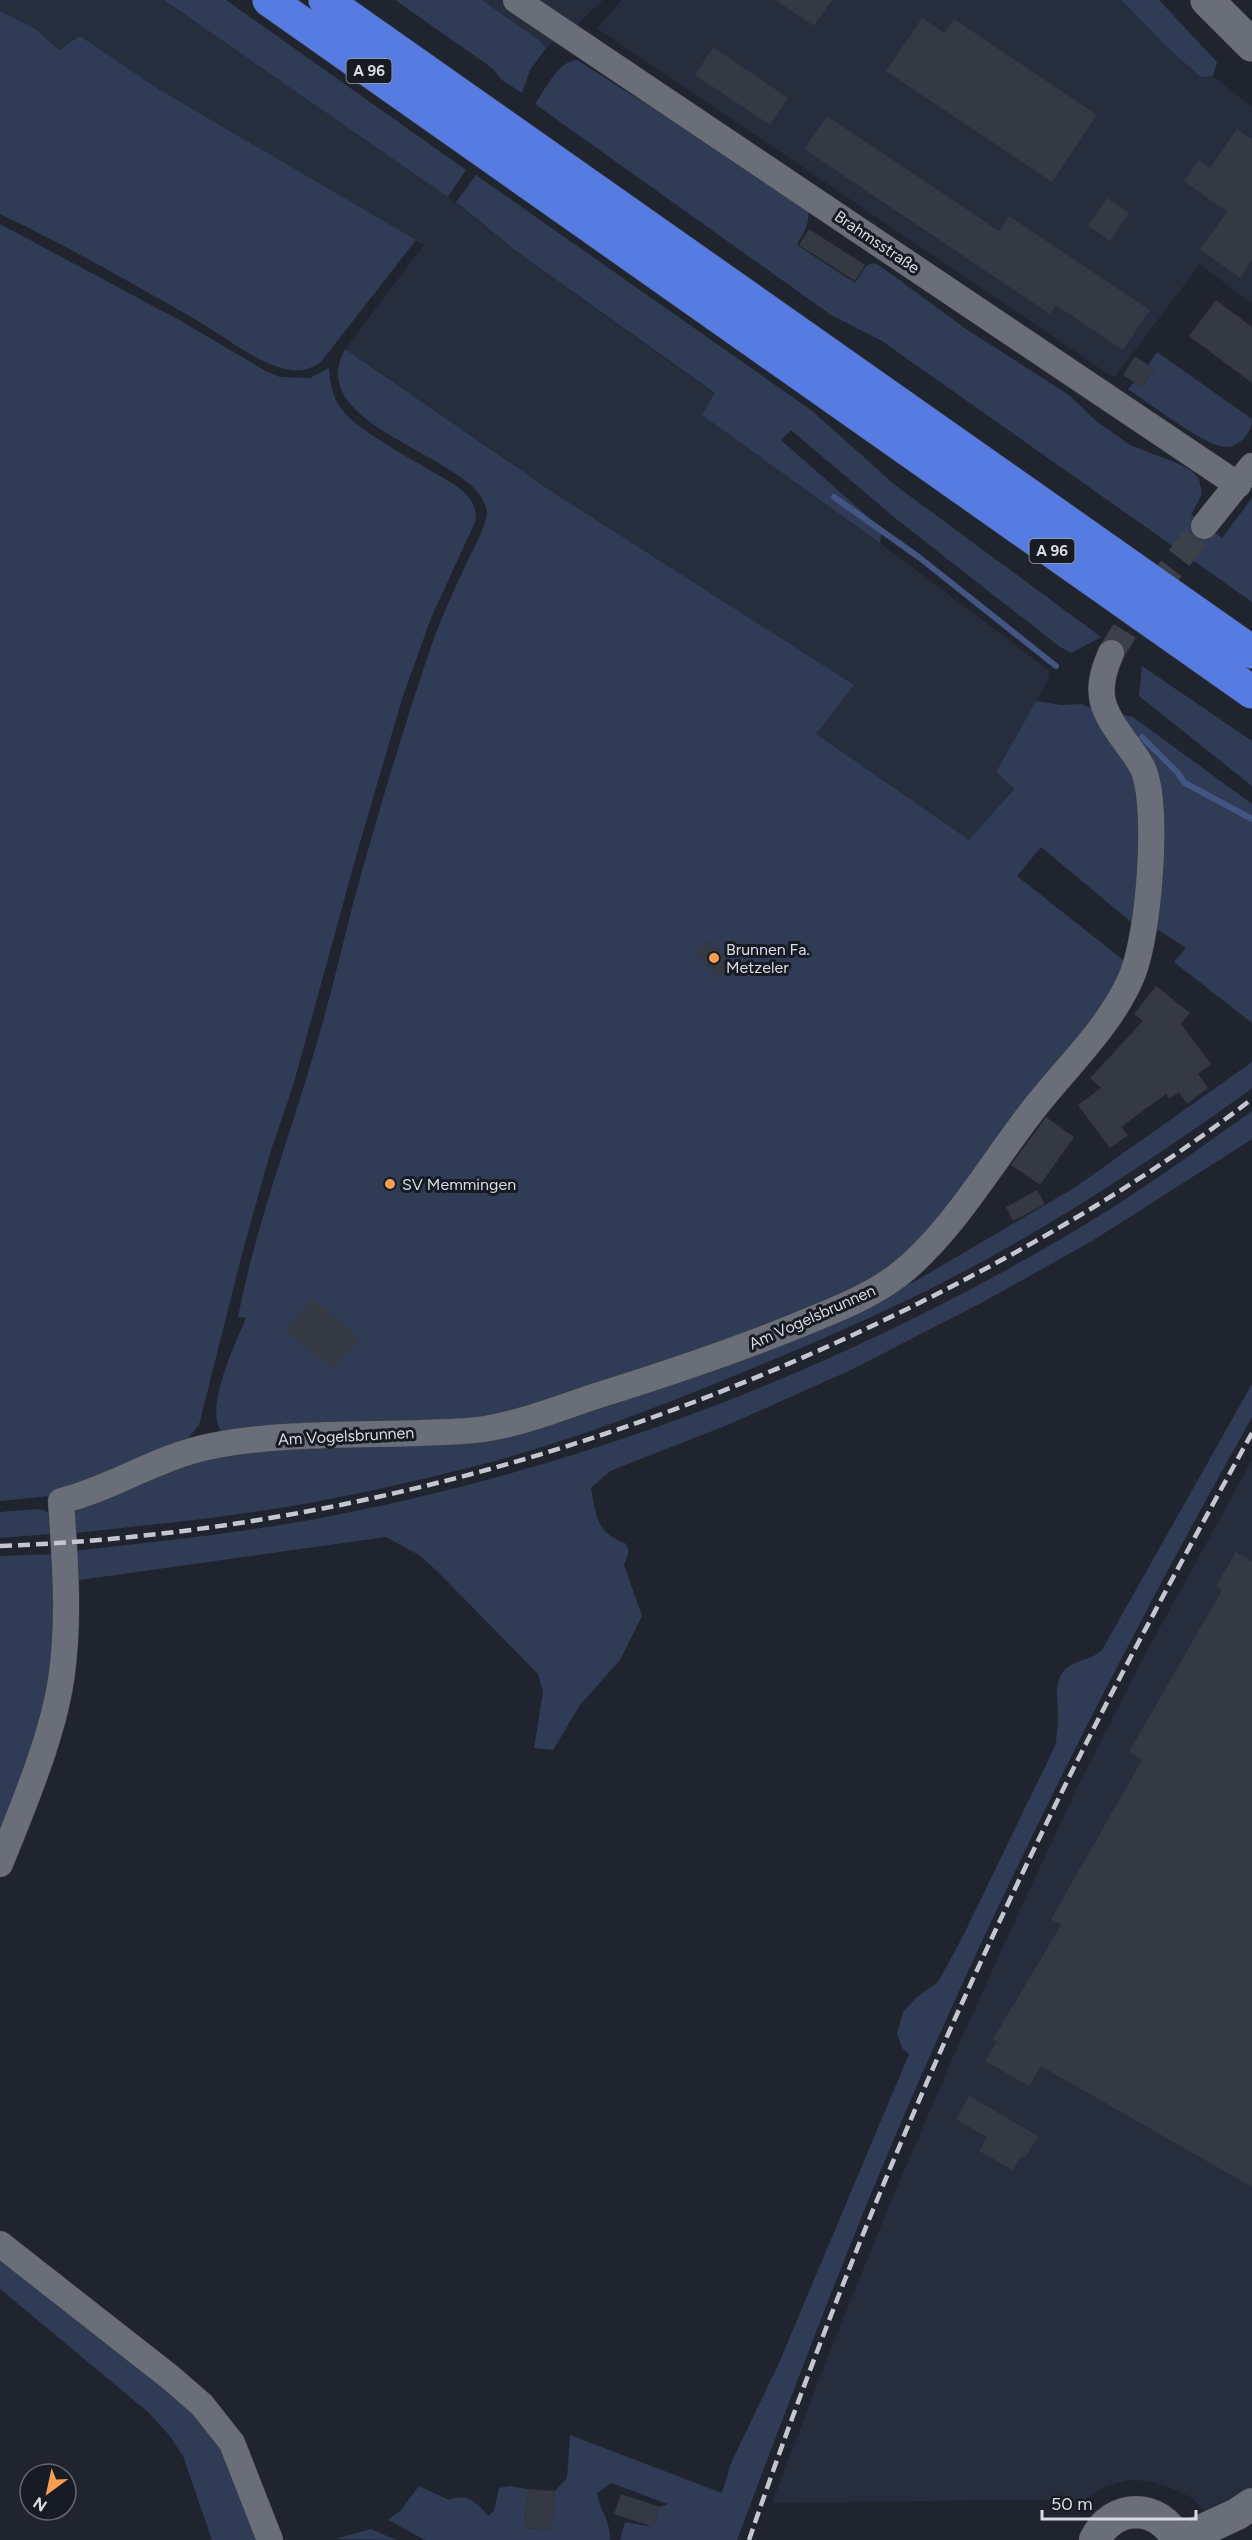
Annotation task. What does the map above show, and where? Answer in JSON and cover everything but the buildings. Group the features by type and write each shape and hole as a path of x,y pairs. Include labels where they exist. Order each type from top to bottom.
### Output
{"highway":[{"name":"A 96","path":"268,0 1252,692"},
{"name":"A 96","path":"325,0 1252,652"}],"main road":[{"path":"1207,0 1252,45"}],"street":[{"name":"Brahmsstraße","path":"516,0 1245,476"},
{"path":"1204,526 1245,476"},
{"name":"Am Vogelsbrunnen","path":"0,1864 39,1760 61,1682 66,1626 61,1501 174,1456 210,1446 257,1440 471,1430 507,1424 675,1371 762,1340 854,1300 898,1275 925,1250 1047,1091 1097,1032 1132,977 1140,949 1148,893 1149,804 1145,775 1140,764 1106,716 1102,704 1100,693 1102,681 1111,652"},
{"path":"0,2244 202,2405 232,2443 270,2540"},
{"path":"1095,2540 1099,2531 1109,2520 1122,2513 1136,2511 1151,2514 1164,2521 1179,2540 1237,2514 1252,2504"}],"shaded area":[{"path":"0,0 164,0 444,193 516,251 715,394 703,415 880,543 1050,671 1048,680 996,772 1014,788 969,841 815,734 853,685 554,493 345,349 424,245 160,90 80,36 59,50 37,30 0,11"},
{"path":"164,0 226,0 466,170 448,197"},
{"path":"395,0 482,0 539,40 546,48 530,70 522,93 502,80 492,68"},
{"path":"482,0 603,0 580,22 546,48 539,40"},
{"path":"622,0 1121,0 1169,49 1201,76 1213,76 1252,107 1252,304 1200,264 1114,378 597,28"},
{"path":"1121,0 1159,0 1217,62 1213,76 1201,77 1169,49"},
{"path":"0,11 37,30 59,50 80,36 160,90 416,240 321,362 311,368 299,370 268,363 100,266 0,214"},
{"path":"577,60 808,210 807,225 797,245 855,283 867,265 874,263 880,266 969,331 1069,395 1096,421 1130,445 1192,471 1199,479 1202,494 1191,515 1222,538 1252,498 1252,602 882,341 831,315 535,104 558,71 564,65"},
{"path":"476,175 811,410 895,485 1101,637 1071,653 1060,647 895,518 791,430 781,440 882,529 880,543 702,415 715,393 516,251 456,202"},
{"path":"0,224 181,321 264,370 280,377 310,378 329,368 335,398 349,418 379,440 462,490 473,504 476,520 431,618 402,699 293,1086 271,1150 199,1425 184,1443 59,1495 0,1501"},
{"path":"345,349 554,493 854,685 816,734 969,840 1014,789 996,772 1036,701 1061,705 1080,704 1092,708 1131,764 1141,792 1137,927 1041,847 1017,876 1127,963 1115,990 911,1254 824,1308 498,1419 225,1435 218,1425 216,1412 218,1396 228,1361 246,1318 238,1317 254,1248 316,1046 361,874 415,694 443,616 486,519 482,498 463,479 373,424 349,403 338,378"},
{"path":"1157,352 1252,419 1244,438 1232,446 1216,445 1191,432 1128,389 1134,382 1142,387 1154,369 1148,365"},
{"path":"1142,666 1252,741 1252,786 1139,696"},
{"path":"1120,714 1133,717 1252,804 1252,1023 1174,962 1186,948 1152,926 1156,862"},
{"path":"1252,1062 1252,1088 1247,1092 1131,1172 1011,1246 928,1290 852,1326 695,1392 606,1426 545,1446 398,1485 253,1512 76,1533 73,1515 79,1505 219,1453 423,1441 897,1284 912,1283 1074,1188"},
{"path":"1252,1111 1252,1139 1092,1241 983,1302 851,1370 730,1424 610,1471 591,1488 599,1522 608,1534 625,1543 629,1551 624,1565 642,1616 620,1660 580,1705 553,1750 534,1748 543,1691 538,1674 437,1571 419,1555 386,1537 73,1581 72,1551 247,1530 351,1512 539,1465 632,1436 723,1402 812,1366 986,1281 1118,1204"},
{"path":"1252,1384 1252,1417 1154,1596 1061,1777 931,2053 851,2244 737,2540 620,2540 625,2522 653,2527 660,2507 668,2504 611,2483 597,2493 609,2527 610,2540 425,2540 388,2520 401,2510 419,2486 449,2500 466,2498 471,2500 488,2516 494,2511 499,2488 510,2486 527,2489 525,2528 552,2530 555,2491 567,2478 570,2435 722,2493 731,2463 779,2363 909,2054 902,2048 897,2034 903,2012 917,1997 938,1982 962,1938 1056,1744 1059,1678 1068,1667 1102,1650"},
{"path":"1252,1460 1252,2487 1204,2511 1192,2498 1171,2488 1148,2481 1128,2480 1104,2487 1086,2499 772,2503 826,2361 891,2201 1012,1927 1076,1790 1136,1671"},
{"path":"36,1509 48,1513 51,1534 0,1538 0,1512"},
{"path":"56,1554 53,1685 0,1846 0,1556"},
{"path":"0,2256 159,2380 218,2439 258,2540 212,2540 183,2456 169,2435 148,2412 0,2289"},
{"path":"371,2529 396,2540 335,2539"}],"waterway":[{"path":"834,497 920,558 1056,666"},
{"path":"1142,737 1185,783 1252,819"}],"tunnel":[{"path":"1111,653 1130,622 1204,526"}],"railway":[{"path":"0,1546 121,1538 241,1523 360,1501 478,1472 594,1437 708,1397 820,1350 929,1298 1013,1254 1136,1181 1252,1099"},
{"path":"749,2540 847,2275 957,2015 1087,1741 1252,1433"}],"place":[{"name":"Brunnen Fa. Metzeler","path":"714,958"},
{"name":"SV Memmingen","path":"390,1184"}]}
